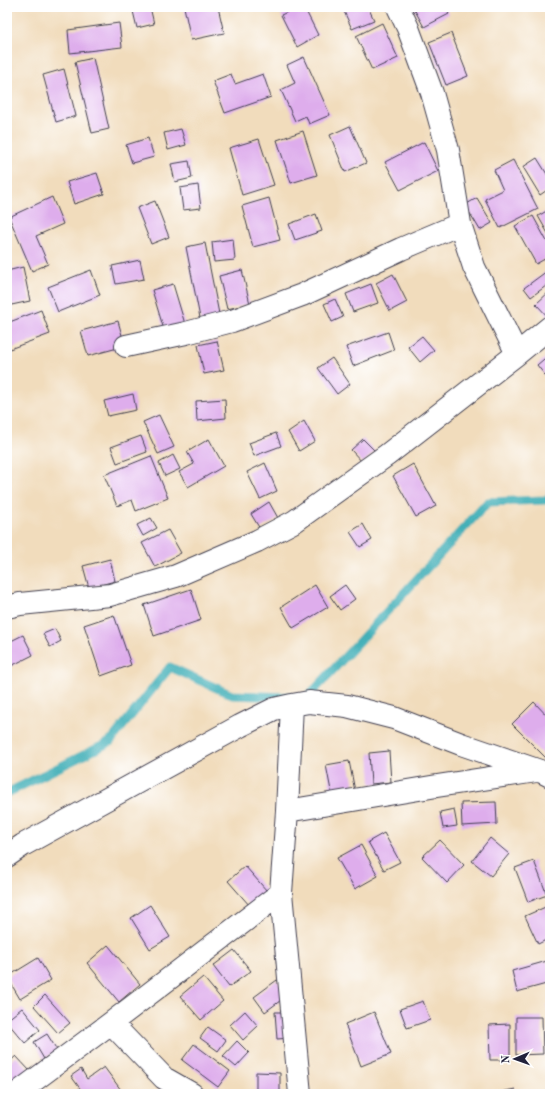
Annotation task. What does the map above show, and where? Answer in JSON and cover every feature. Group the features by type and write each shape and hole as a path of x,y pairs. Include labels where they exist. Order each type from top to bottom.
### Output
{"street":[{"path":"398,7 408,28 432,93 448,150 460,224 474,267 518,354"},
{"path":"126,346 232,321 302,295 401,249 460,224"},
{"path":"7,607 20,604 110,595 176,576 257,541 295,521 368,468 518,354 550,327"},
{"path":"7,856 23,845 240,726 274,709 309,702 347,706 394,718 461,744 547,771"},
{"path":"292,705 287,811 281,893 300,1094"},
{"path":"287,811 437,786 547,771"},
{"path":"16,1094 111,1024 281,893"},
{"path":"111,1024 164,1078 192,1094"}],"building":[{"path":"132,7 150,7 154,24 137,28"},
{"path":"184,7 218,7 224,33 191,40"},
{"path":"298,7 304,7 318,35 297,47 281,15"},
{"path":"342,7 368,7 374,20 352,29"},
{"path":"413,7 445,7 449,14 424,27"},
{"path":"119,23 122,47 70,53 68,30"},
{"path":"382,23 398,58 372,70 356,36"},
{"path":"451,33 468,76 446,85 429,42"},
{"path":"304,57 330,115 309,124 306,116 295,121 281,90 295,83 287,65"},
{"path":"93,58 109,129 92,133 75,62"},
{"path":"64,69 76,116 56,122 43,75"},
{"path":"231,74 235,84 263,74 271,97 225,113 213,81"},
{"path":"350,126 366,163 345,172 330,135"},
{"path":"181,129 186,145 168,150 164,133"},
{"path":"303,131 317,175 291,183 277,140"},
{"path":"148,138 154,157 132,163 126,145"},
{"path":"259,139 274,185 242,195 229,148"},
{"path":"424,142 438,171 400,190 385,162"},
{"path":"537,158 550,179 550,188 540,195 523,167"},
{"path":"513,160 538,209 500,228 485,199 503,190 494,170"},
{"path":"189,161 192,178 175,182 171,164"},
{"path":"97,173 104,194 74,204 67,182"},
{"path":"198,185 201,208 183,210 180,188"},
{"path":"52,197 63,224 36,236 48,264 32,271 9,217"},
{"path":"269,198 280,240 253,247 242,206"},
{"path":"477,198 492,223 480,230 465,205"},
{"path":"155,201 169,237 151,244 137,208"},
{"path":"550,209 550,237 538,216"},
{"path":"316,214 322,231 295,240 289,224"},
{"path":"533,216 550,247 550,256 536,264 515,226"},
{"path":"233,239 235,260 214,262 212,242"},
{"path":"205,243 221,324 202,328 186,247"},
{"path":"140,260 144,279 116,284 112,266"},
{"path":"23,267 30,301 7,306 7,271"},
{"path":"91,270 100,295 58,312 48,287"},
{"path":"242,270 250,304 227,309 219,276"},
{"path":"547,271 550,275 550,283 531,297 524,288"},
{"path":"393,274 407,302 390,311 376,283"},
{"path":"173,284 185,324 164,330 152,290"},
{"path":"371,284 378,303 353,312 346,294"},
{"path":"550,291 550,319 536,304"},
{"path":"335,299 343,317 332,322 324,304"},
{"path":"41,310 50,334 7,350 7,323"},
{"path":"118,321 125,346 88,356 81,331"},
{"path":"388,332 394,350 353,366 346,347"},
{"path":"422,336 434,350 420,362 408,347"},
{"path":"217,341 224,370 204,374 198,345"},
{"path":"550,354 550,378 548,379 537,365"},
{"path":"332,358 350,384 337,394 318,368"},
{"path":"133,394 136,410 108,416 104,401"},
{"path":"225,399 226,418 197,421 196,401"},
{"path":"159,415 174,447 158,454 143,422"},
{"path":"304,421 315,441 299,451 288,432"},
{"path":"276,433 281,446 254,456 249,443"},
{"path":"141,436 147,452 117,463 111,447"},
{"path":"209,439 224,466 188,487 179,472 194,464 187,452"},
{"path":"363,439 375,451 363,463 351,450"},
{"path":"173,455 180,469 165,476 159,463"},
{"path":"151,456 168,498 136,511 132,500 117,506 104,475"},
{"path":"265,463 277,491 260,499 247,472"},
{"path":"413,464 436,506 416,517 393,476"},
{"path":"269,502 278,518 260,529 251,514"},
{"path":"151,518 157,528 143,536 137,525"},
{"path":"363,524 372,540 360,547 350,532"},
{"path":"168,530 181,553 155,567 142,543"},
{"path":"110,559 115,581 89,588 83,566"},
{"path":"315,585 328,607 293,628 281,607"},
{"path":"345,585 355,599 340,610 330,596"},
{"path":"191,589 201,620 154,636 144,605"},
{"path":"114,615 131,665 101,676 84,625"},
{"path":"55,629 61,641 50,647 43,634"},
{"path":"23,635 33,655 7,668 7,643"},
{"path":"534,702 550,719 550,762 512,724"},
{"path":"389,751 391,782 371,784 369,753"},
{"path":"349,761 355,791 332,796 326,765"},
{"path":"496,802 497,824 462,826 461,803"},
{"path":"454,809 457,826 443,828 440,812"},
{"path":"384,833 400,862 384,870 368,842"},
{"path":"490,838 509,854 491,876 472,861"},
{"path":"440,840 464,865 447,883 422,857"},
{"path":"361,845 378,876 355,889 337,858"},
{"path":"534,861 547,895 528,902 515,868"},
{"path":"245,866 267,891 250,906 228,881"},
{"path":"150,905 170,937 150,949 131,918"},
{"path":"550,905 550,938 538,944 525,916"},
{"path":"108,945 140,984 119,1002 87,963"},
{"path":"234,950 251,971 229,987 213,966"},
{"path":"38,958 51,980 20,999 7,977"},
{"path":"547,961 550,972 550,983 517,992 512,971"},
{"path":"203,977 223,1001 201,1020 180,996"},
{"path":"277,980 288,995 265,1012 254,997"},
{"path":"45,995 70,1023 58,1033 34,1006"},
{"path":"423,1001 430,1020 407,1028 400,1009"},
{"path":"547,1005 550,1005 550,1020 549,1020"},
{"path":"22,1008 40,1030 25,1043 7,1022 7,1020"},
{"path":"245,1011 258,1026 243,1040 230,1025"},
{"path":"275,1012 289,1012 291,1038 277,1039"},
{"path":"374,1012 391,1054 361,1066 345,1024"},
{"path":"516,1017 542,1017 543,1054 516,1055"},
{"path":"510,1024 510,1060 490,1060 489,1025"},
{"path":"208,1027 226,1040 218,1051 200,1038"},
{"path":"47,1034 57,1050 44,1059 34,1042"},
{"path":"237,1041 249,1053 236,1067 223,1056"},
{"path":"194,1044 230,1071 218,1087 182,1060"},
{"path":"16,1056 30,1071 7,1091 7,1062 8,1063"},
{"path":"104,1067 124,1094 84,1094 71,1076 81,1069 87,1079"},
{"path":"256,1072 280,1073 280,1094 256,1094"},
{"path":"515,1089 516,1094 496,1094 496,1093"}],"waterway":[{"path":"303,698 307,698 488,502 545,500 550,498"},
{"path":"7,793 110,742 170,667 232,695 290,697"}]}
